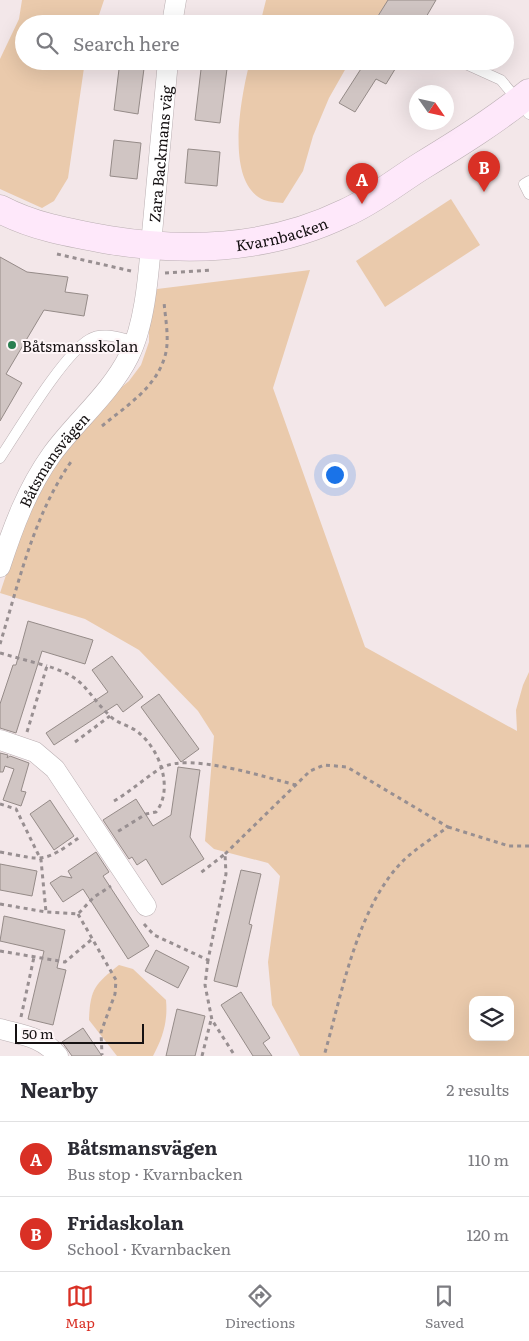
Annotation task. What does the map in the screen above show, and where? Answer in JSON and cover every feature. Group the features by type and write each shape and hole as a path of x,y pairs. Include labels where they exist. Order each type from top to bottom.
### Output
{"street":[{"path":"174,15 176,0"},
{"name":"Zara Backmans väg","path":"150,246 167,70"},
{"name":"Kvarnbacken","path":"0,209 36,224 66,233 150,246 202,248 243,244 285,236 318,226 362,204 526,103"},
{"name":"Båtsmansvägen","path":"0,567 5,531 52,454 113,381 129,357 135,341 150,246"},
{"path":"0,740 23,747 41,756 55,769 146,906"},
{"path":"9,1031 40,1040 58,1056"}],"lane":[{"path":"478,70 501,80 526,103"},
{"path":"529,181 524,184 529,194"},
{"path":"0,458 69,358 90,338 102,335 135,341"}],"path":[{"path":"165,273 165,282"},
{"path":"96,431 148,388 165,357 167,338 164,291"},
{"path":"0,644 36,533 54,488 77,454"},
{"path":"0,653 67,672 82,682 110,716 140,734 162,767 165,780 162,805 156,812 146,814 41,860 0,852"},
{"path":"23,747 47,666"},
{"path":"74,742 110,716"},
{"path":"114,801 162,767 179,762 199,762 296,785"},
{"path":"199,874 225,854 310,771 324,765 347,767 448,827 509,846 529,846"},
{"path":"0,804 16,809 41,860 46,912"},
{"path":"324,1056 367,913 384,884 405,859 448,827"},
{"path":"225,854 226,874 208,960 205,985 212,1020 235,1056"},
{"path":"78,914 94,897 126,875"},
{"path":"0,904 46,912 78,914"},
{"path":"146,906 144,926 154,935 208,960"},
{"path":"78,914 91,940 116,980 115,994 101,1032 102,1055"},
{"path":"0,951 65,962 91,940"},
{"path":"9,1031 34,957"},
{"path":"202,1056 212,1020"}],"shaded area":[{"path":"22,0 104,0 99,15 20,15"},
{"path":"266,0 389,0 378,15 262,15"},
{"path":"15,27 15,70 84,70 68,178 54,201 42,208 0,189 0,59"},
{"path":"248,70 345,70 329,98 313,136 303,171 283,203 264,200 251,190 243,176 239,157 239,136 243,94"},
{"path":"451,199 480,245 385,307 356,261"},
{"path":"310,270 273,388 365,647 517,731 516,710 529,672 529,1056 300,1056 272,1005 268,962 280,876 268,863 214,849 205,841 214,736 198,711 139,650 85,619 0,593 25,518 47,473 107,399 129,381 141,365 149,342 149,290"},
{"path":"119,965 133,969 166,1000 164,1029 153,1056 117,1056 89,1020 91,1001 95,988 104,977"}],"building":[{"path":"388,0 436,0 427,15 379,15"},
{"path":"119,70 144,70 138,114 114,110"},
{"path":"201,70 227,70 220,123 195,120"},
{"path":"360,70 395,70 386,84 376,79 355,112 339,103"},
{"path":"114,140 141,143 137,179 110,176"},
{"path":"188,149 220,152 217,186 185,183"},
{"name":"Båtsmansskolan","path":"0,257 27,272 68,277 65,292 88,295 84,316 44,310 6,374 22,383 0,421"},
{"path":"28,621 93,640 85,664 42,651 16,733 0,728 0,704 13,665 16,665"},
{"path":"112,656 143,697 123,712 117,704 54,745 46,733 108,692 92,670"},
{"path":"159,694 199,749 181,762 141,707"},
{"path":"0,753 8,755 7,758 10,756 29,763 21,791 26,792 21,806 3,800 14,769 5,766 3,772 0,772"},
{"path":"178,767 200,770 190,837 204,859 162,885 146,859 137,865 132,857 129,859 103,820 136,799 153,826 171,815"},
{"path":"50,800 74,836 54,850 30,814"},
{"path":"96,852 109,872 103,876 149,946 128,959 83,889 63,902 50,883 61,876 72,878 68,871"},
{"path":"0,864 37,871 32,896 0,890"},
{"path":"241,870 261,874 249,924 252,925 237,987 214,981"},
{"path":"4,916 65,930 57,968 66,970 53,1025 28,1019 44,951 0,941"},
{"path":"156,950 189,967 178,988 145,971"},
{"path":"241,992 270,1038 263,1043 272,1056 253,1056 221,1005"},
{"path":"177,1009 205,1016 195,1056 166,1056"},
{"path":"83,1028 102,1056 72,1056 62,1042"}],"place":[{"name":"Fridaskolan","path":"484,192"},
{"name":"Båtsmansvägen","path":"362,204"},
{"name":"Båtsmansskolan","path":"12,345"}]}
